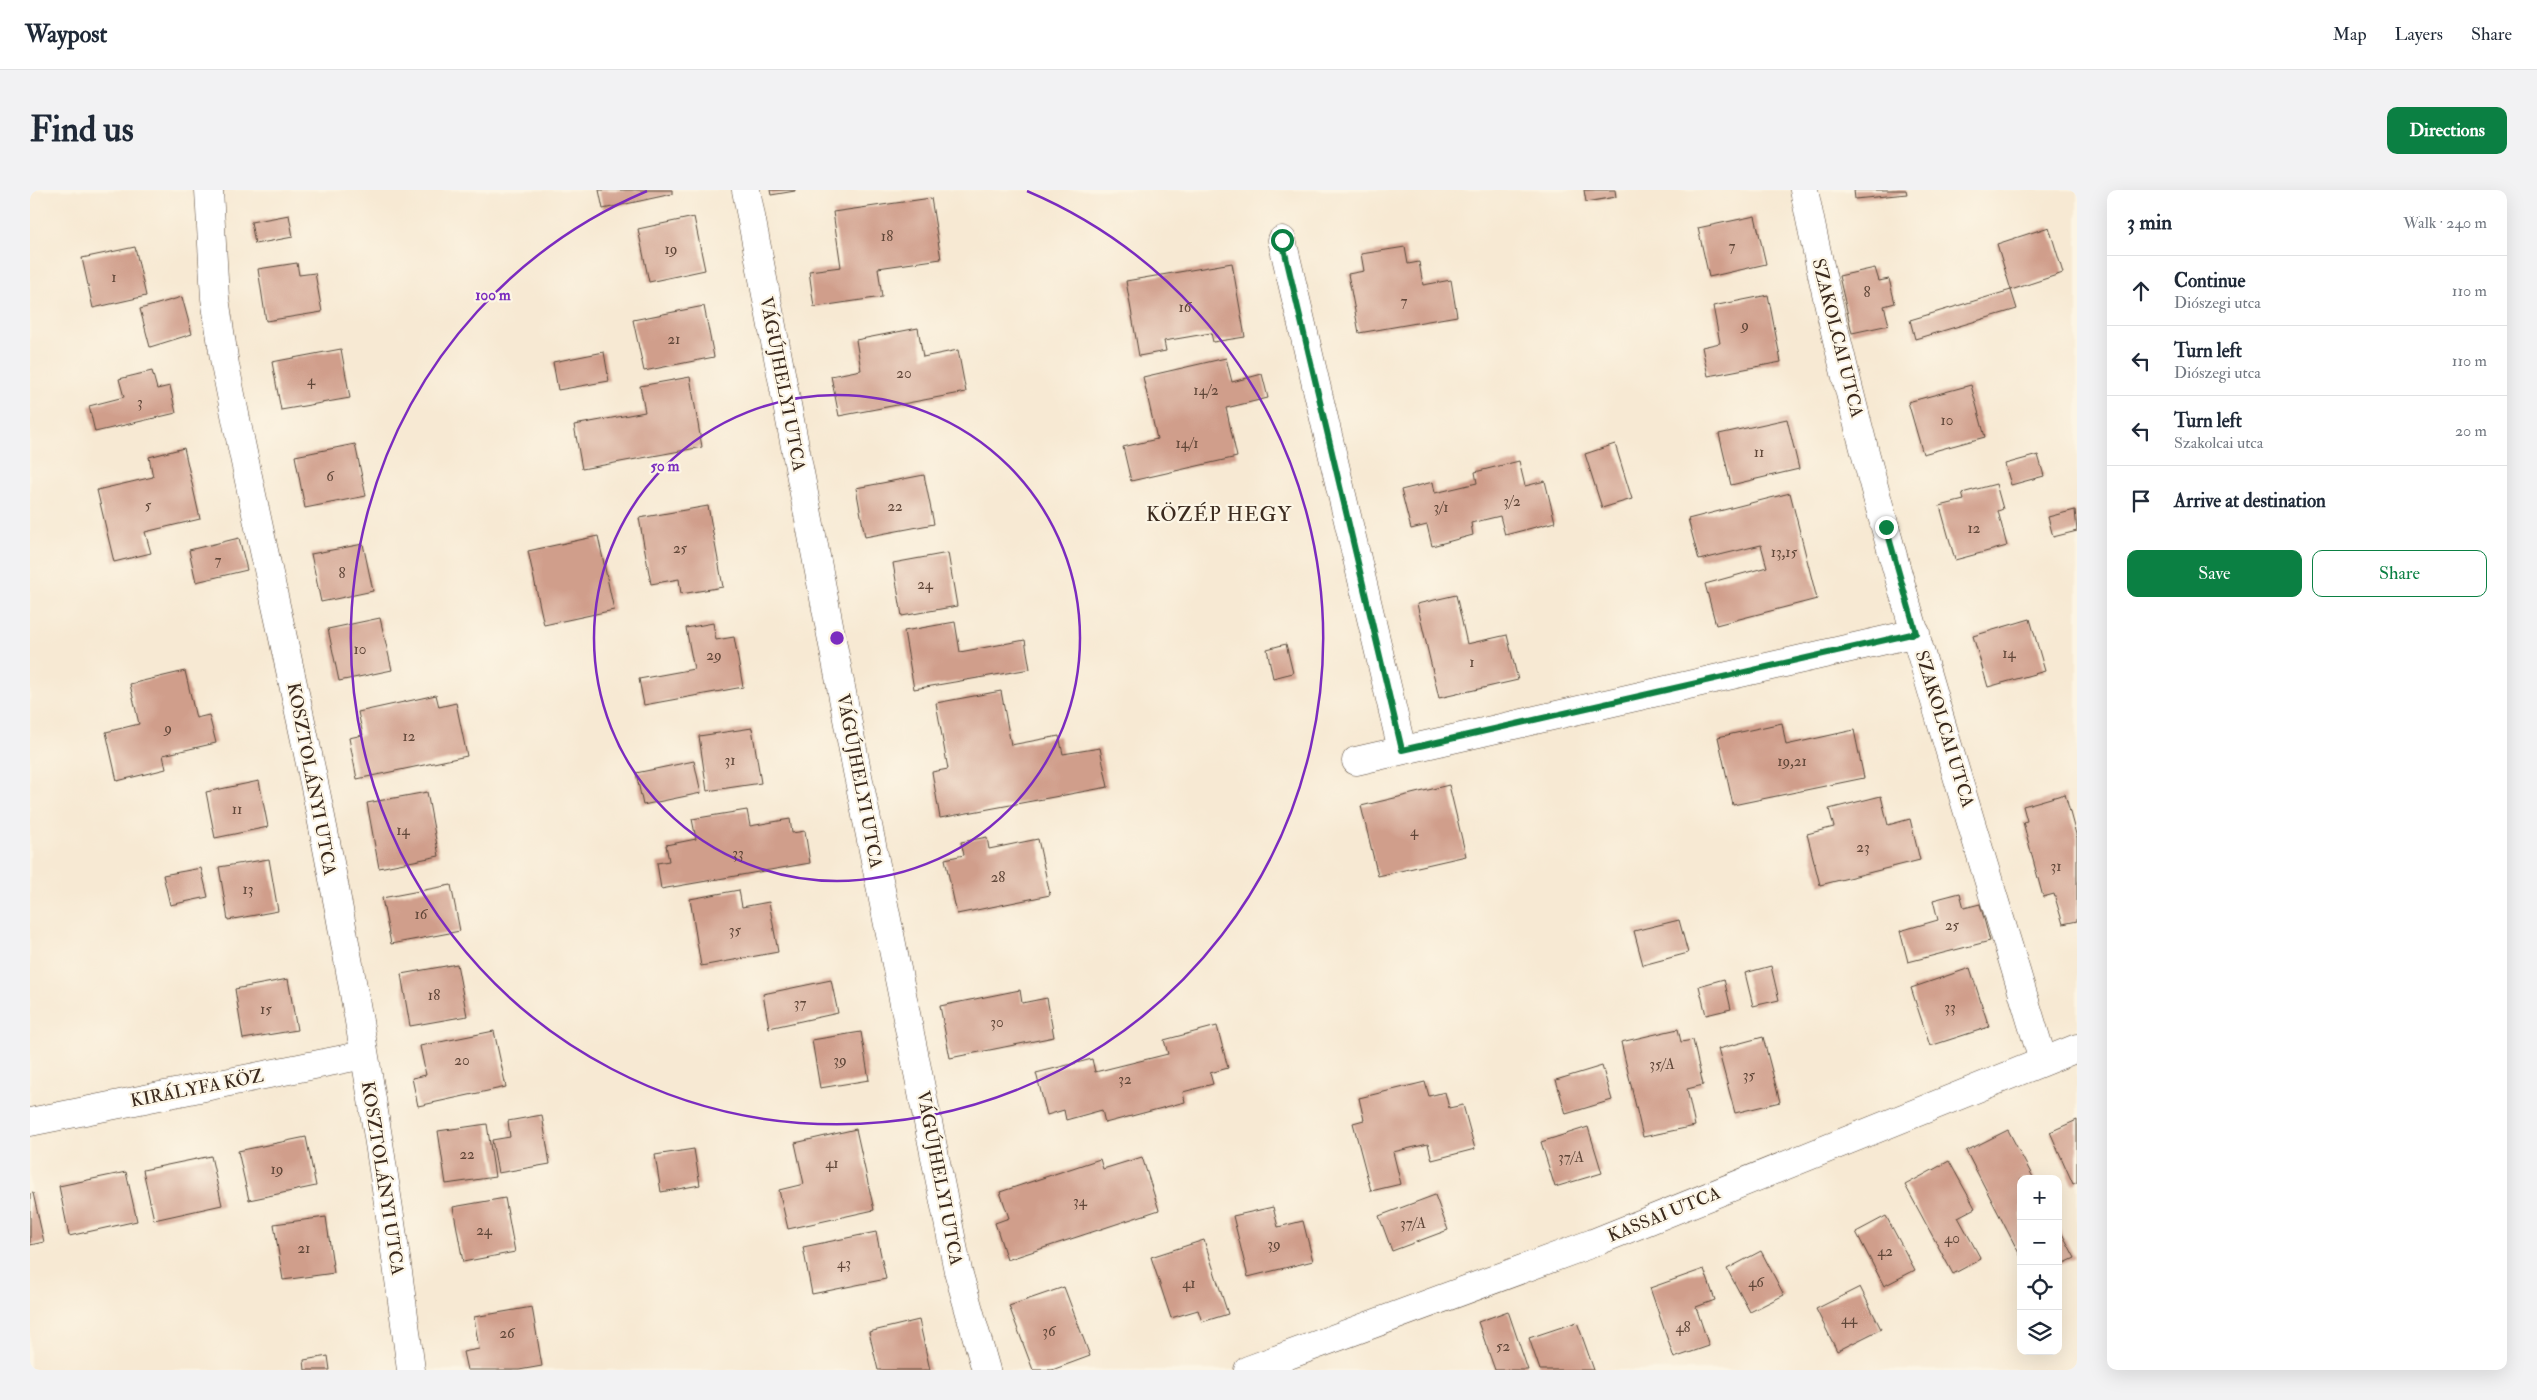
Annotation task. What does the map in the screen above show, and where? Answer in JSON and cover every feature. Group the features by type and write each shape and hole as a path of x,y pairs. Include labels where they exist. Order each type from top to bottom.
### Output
{"street":[{"name":"KOSZTOLÁNYI UTCA","path":"209,190 215,298 225,365 318,806 364,1055 411,1370"},
{"name":"VÁGÚJHELYI UTCA","path":"746,190 858,772 958,1271 986,1370"},
{"name":"SZAKOLCAI UTCA","path":"1804,190 1820,268 1856,416 1916,633 2043,1061"},
{"path":"1282,240 1402,750"},
{"path":"1356,761 1916,633"},
{"name":"KASSAI UTCA","path":"1248,1370 1593,1243 2077,1048"},
{"name":"KIRÁLYFA KÖZ","path":"30,1122 364,1055"}],"building":[{"path":"599,190 672,190 672,194 603,209"},
{"path":"770,190 795,190 795,191 771,195"},
{"path":"1584,190 1615,190 1616,197 1586,202"},
{"path":"1854,190 1906,190 1907,194 1855,199"},
{"path":"931,198 941,259 878,268 882,297 814,307 809,271 841,267 833,212"},
{"path":"289,215 293,237 255,244 251,222"},
{"path":"1755,216 1766,264 1709,277 1698,228"},
{"path":"694,217 705,270 649,282 638,229"},
{"path":"2049,227 2063,273 2011,290 1997,244"},
{"path":"135,247 146,296 93,308 82,258"},
{"path":"1405,247 1408,264 1419,262 1423,285 1451,280 1457,316 1359,333 1348,274 1364,271 1361,254"},
{"path":"297,263 299,275 315,273 322,312 266,321 258,269"},
{"path":"1232,263 1245,337 1213,342 1211,333 1164,341 1166,351 1139,356 1126,281"},
{"path":"1875,268 1879,281 1889,279 1895,303 1884,306 1889,325 1852,333 1839,276"},
{"path":"2011,290 2017,309 1915,339 1910,320"},
{"path":"1768,295 1781,362 1708,376 1702,347 1720,343 1713,306"},
{"path":"182,297 192,334 150,347 140,309"},
{"path":"704,306 714,357 644,371 633,320"},
{"path":"918,328 923,357 958,350 966,392 839,416 831,376 861,370 856,340"},
{"path":"341,349 350,398 281,410 272,362"},
{"path":"604,352 609,381 558,390 553,362"},
{"path":"1226,358 1232,382 1262,374 1268,398 1226,408 1237,457 1131,481 1123,447 1157,439 1143,377"},
{"path":"152,371 157,389 170,386 176,413 95,432 89,406 124,397 119,379"},
{"path":"690,377 702,447 582,469 574,425 645,412 640,386"},
{"path":"1971,385 1985,437 1923,454 1908,402"},
{"path":"1787,419 1799,469 1731,485 1719,434"},
{"path":"355,444 366,496 305,508 295,456"},
{"path":"1615,444 1632,499 1602,508 1585,454"},
{"path":"184,448 200,519 145,532 151,553 114,562 97,490 153,477 149,457"},
{"path":"2038,455 2044,476 2011,485 2005,464"},
{"path":"1519,461 1525,486 1545,481 1555,522 1505,535 1500,516 1471,523 1473,535 1432,546 1427,525 1411,529 1401,490 1433,482 1435,493 1477,483 1475,472"},
{"path":"924,475 934,524 865,537 856,488"},
{"path":"1996,484 2003,509 1998,511 2007,546 1955,560 1940,506 1964,500 1962,493"},
{"path":"1790,493 1817,599 1716,625 1705,584 1767,567 1761,545 1699,560 1688,519"},
{"path":"708,506 723,587 681,594 679,579 651,584 639,518"},
{"path":"2075,510 2077,531 2053,537 2048,517"},
{"path":"598,536 614,610 544,625 528,551"},
{"path":"239,538 247,570 196,582 189,550"},
{"path":"363,544 373,591 321,602 311,554"},
{"path":"948,553 957,606 902,616 893,563"},
{"path":"1456,595 1467,644 1507,635 1518,680 1439,698 1417,604"},
{"path":"380,618 392,670 339,681 328,629"},
{"path":"2030,619 2045,671 1988,687 1973,636"},
{"path":"955,622 960,652 1025,640 1030,669 914,689 904,631"},
{"path":"713,623 716,640 734,637 743,687 644,705 639,679 694,669 686,628"},
{"path":"1286,644 1293,673 1273,678 1267,649"},
{"path":"185,671 196,718 209,715 216,743 163,755 166,769 117,781 106,732 139,724 130,684"},
{"path":"1001,691 1011,745 1059,736 1063,754 1100,748 1108,787 940,818 932,772 948,769 936,703"},
{"path":"436,695 439,707 456,703 467,756 357,779 349,738 363,735 358,712"},
{"path":"1782,723 1786,745 1854,730 1864,778 1733,805 1718,737"},
{"path":"752,728 761,783 707,791 699,736"},
{"path":"694,761 701,793 643,805 636,773"},
{"path":"259,781 268,827 215,838 206,792"},
{"path":"1449,785 1466,856 1378,876 1361,806"},
{"path":"427,792 439,856 379,868 367,803"},
{"path":"2065,794 2077,838 2077,921 2063,924 2054,894 2043,897 2023,822 2027,821 2023,806"},
{"path":"1881,796 1888,825 1910,819 1920,860 1820,885 1807,834 1834,827 1829,809"},
{"path":"747,810 750,826 790,819 792,833 805,831 810,863 661,889 657,863 669,861 666,845 696,839 692,819"},
{"path":"987,837 989,849 1038,839 1050,895 957,914 945,859 964,855 961,842"},
{"path":"269,859 278,911 228,920 219,867"},
{"path":"201,868 208,897 170,905 163,875"},
{"path":"451,885 460,931 391,944 382,898"},
{"path":"739,890 742,907 769,902 778,952 701,966 690,899"},
{"path":"1960,893 1964,908 1980,904 1990,941 1908,962 1900,931 1938,920 1933,900"},
{"path":"1679,920 1688,953 1643,965 1634,931"},
{"path":"457,964 467,1016 410,1026 401,974"},
{"path":"1771,966 1779,1000 1753,1006 1745,973"},
{"path":"1970,968 1989,1027 1930,1046 1911,988"},
{"path":"288,979 297,1030 243,1039 235,989"},
{"path":"1724,979 1731,1009 1706,1015 1699,986"},
{"path":"831,980 838,1013 769,1028 763,994"},
{"path":"1020,990 1022,1003 1047,998 1054,1037 950,1058 940,1006"},
{"path":"1217,1026 1228,1068 1210,1073 1213,1084 1183,1092 1185,1102 1105,1123 1102,1110 1066,1120 1064,1110 1047,1115 1036,1073 1092,1059 1095,1072 1168,1054 1164,1040"},
{"path":"1678,1029 1681,1042 1693,1040 1703,1085 1687,1089 1695,1126 1643,1137 1621,1042"},
{"path":"494,1031 506,1087 418,1106 412,1078 426,1075 420,1046"},
{"path":"861,1032 869,1080 820,1088 812,1040"},
{"path":"1763,1037 1780,1102 1735,1113 1718,1049"},
{"path":"1602,1066 1612,1100 1566,1114 1556,1080"},
{"path":"1425,1082 1429,1096 1445,1092 1449,1108 1463,1105 1475,1149 1432,1160 1428,1144 1393,1152 1401,1184 1371,1191 1353,1123 1364,1120 1359,1098"},
{"path":"542,1115 550,1164 498,1173 492,1140 510,1137 508,1121"},
{"path":"2077,1120 2077,1182 2073,1184 2050,1132"},
{"path":"487,1124 495,1177 446,1184 438,1131"},
{"path":"1588,1127 1602,1173 1555,1187 1541,1142"},
{"path":"856,1129 874,1210 788,1229 779,1190 804,1184 795,1143"},
{"path":"2008,1130 2032,1175 2017,1175 2017,1249 1966,1151"},
{"path":"306,1137 316,1186 249,1200 238,1151"},
{"path":"694,1149 700,1185 661,1192 655,1155"},
{"path":"211,1156 222,1205 154,1220 143,1170"},
{"path":"1142,1157 1159,1210 1007,1260 995,1223 1009,1218 1000,1192 1100,1159 1103,1169"},
{"path":"1949,1161 1975,1208 1958,1217 1981,1259 1953,1274 1905,1185"},
{"path":"126,1172 137,1221 69,1236 59,1186"},
{"path":"33,1193 44,1242 30,1245 30,1194"},
{"path":"1435,1195 1448,1230 1392,1251 1379,1216"},
{"path":"505,1198 515,1252 463,1262 453,1207"},
{"path":"1273,1207 1278,1227 1303,1221 1313,1261 1248,1277 1233,1216"},
{"path":"1886,1216 1915,1270 1884,1286 1856,1232"},
{"path":"326,1217 334,1273 283,1280 274,1224"},
{"path":"876,1232 886,1279 812,1294 803,1247"},
{"path":"2062,1234 2075,1258 2062,1264"},
{"path":"1204,1240 1228,1314 1202,1322 1198,1310 1171,1318 1151,1257"},
{"path":"1761,1251 1784,1295 1750,1312 1727,1269"},
{"path":"1704,1269 1715,1300 1696,1307 1709,1346 1674,1358 1650,1288"},
{"path":"1064,1287 1090,1356 1052,1370 1033,1370 1009,1306"},
{"path":"1860,1287 1881,1329 1837,1351 1816,1309"},
{"path":"532,1307 542,1366 519,1370 467,1370 463,1352 479,1349 474,1317"},
{"path":"1508,1311 1528,1370 1495,1370 1478,1322"},
{"path":"919,1320 930,1370 878,1370 869,1332"},
{"path":"1577,1322 1594,1370 1540,1370 1529,1338"},
{"path":"328,1356 330,1370 305,1370 304,1360"}],"district":[{"name":"KÖZÉP HEGY","path":"1219,514"}],"route":[{"path":"1282,240 1402,750 1916,633 1886,527"}]}
